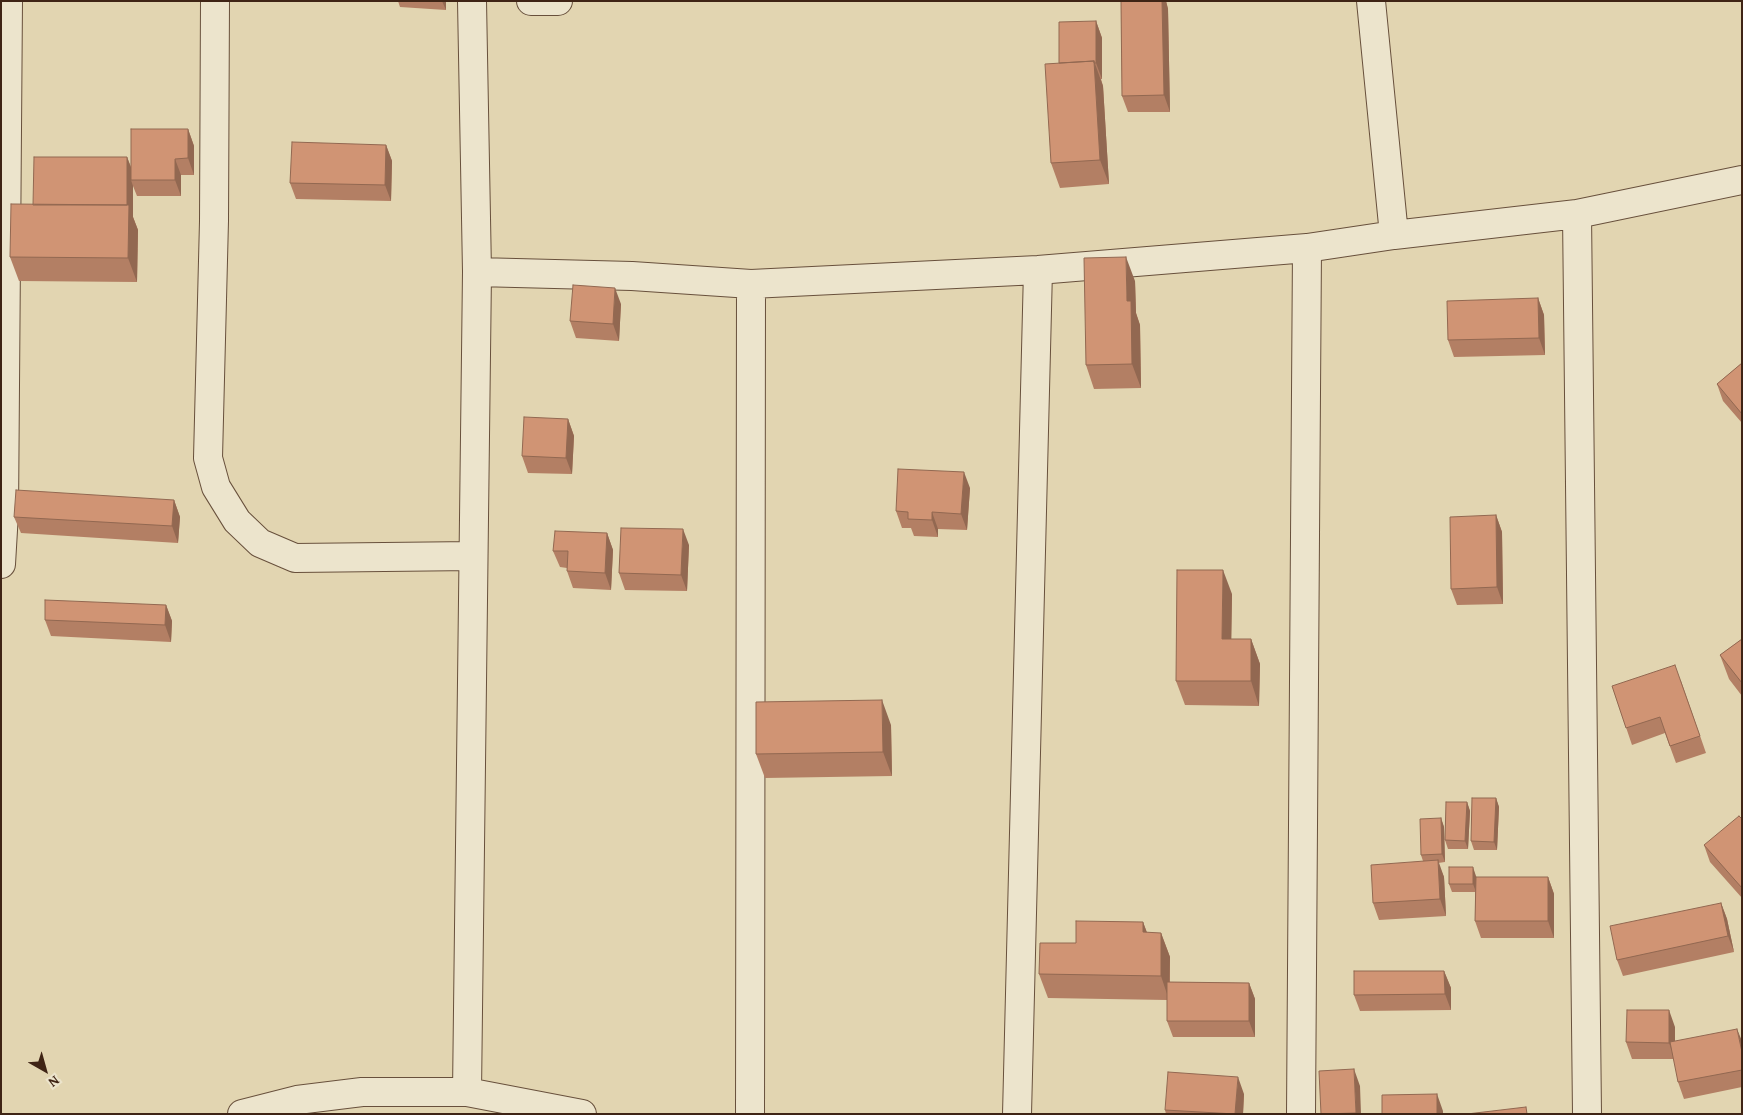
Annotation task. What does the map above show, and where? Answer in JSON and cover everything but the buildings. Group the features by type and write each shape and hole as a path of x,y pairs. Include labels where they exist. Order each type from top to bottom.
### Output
{"street":[{"path":"1,564 4,513 8,1"},
{"path":"215,1 214,221 208,458 216,487 238,521 260,543 295,558 474,556"},
{"path":"467,1092 477,272 472,1"},
{"path":"531,1 558,1"},
{"path":"1371,1 1394,236"},
{"path":"477,272 632,276 751,284 1038,270 1307,248 1576,214 1742,180"},
{"path":"1576,214 1587,1114"},
{"path":"1301,1114 1307,248"},
{"path":"1017,1114 1038,270"},
{"path":"750,1114 751,284"},
{"path":"242,1114 296,1100 362,1092 467,1092 582,1114"}]}
